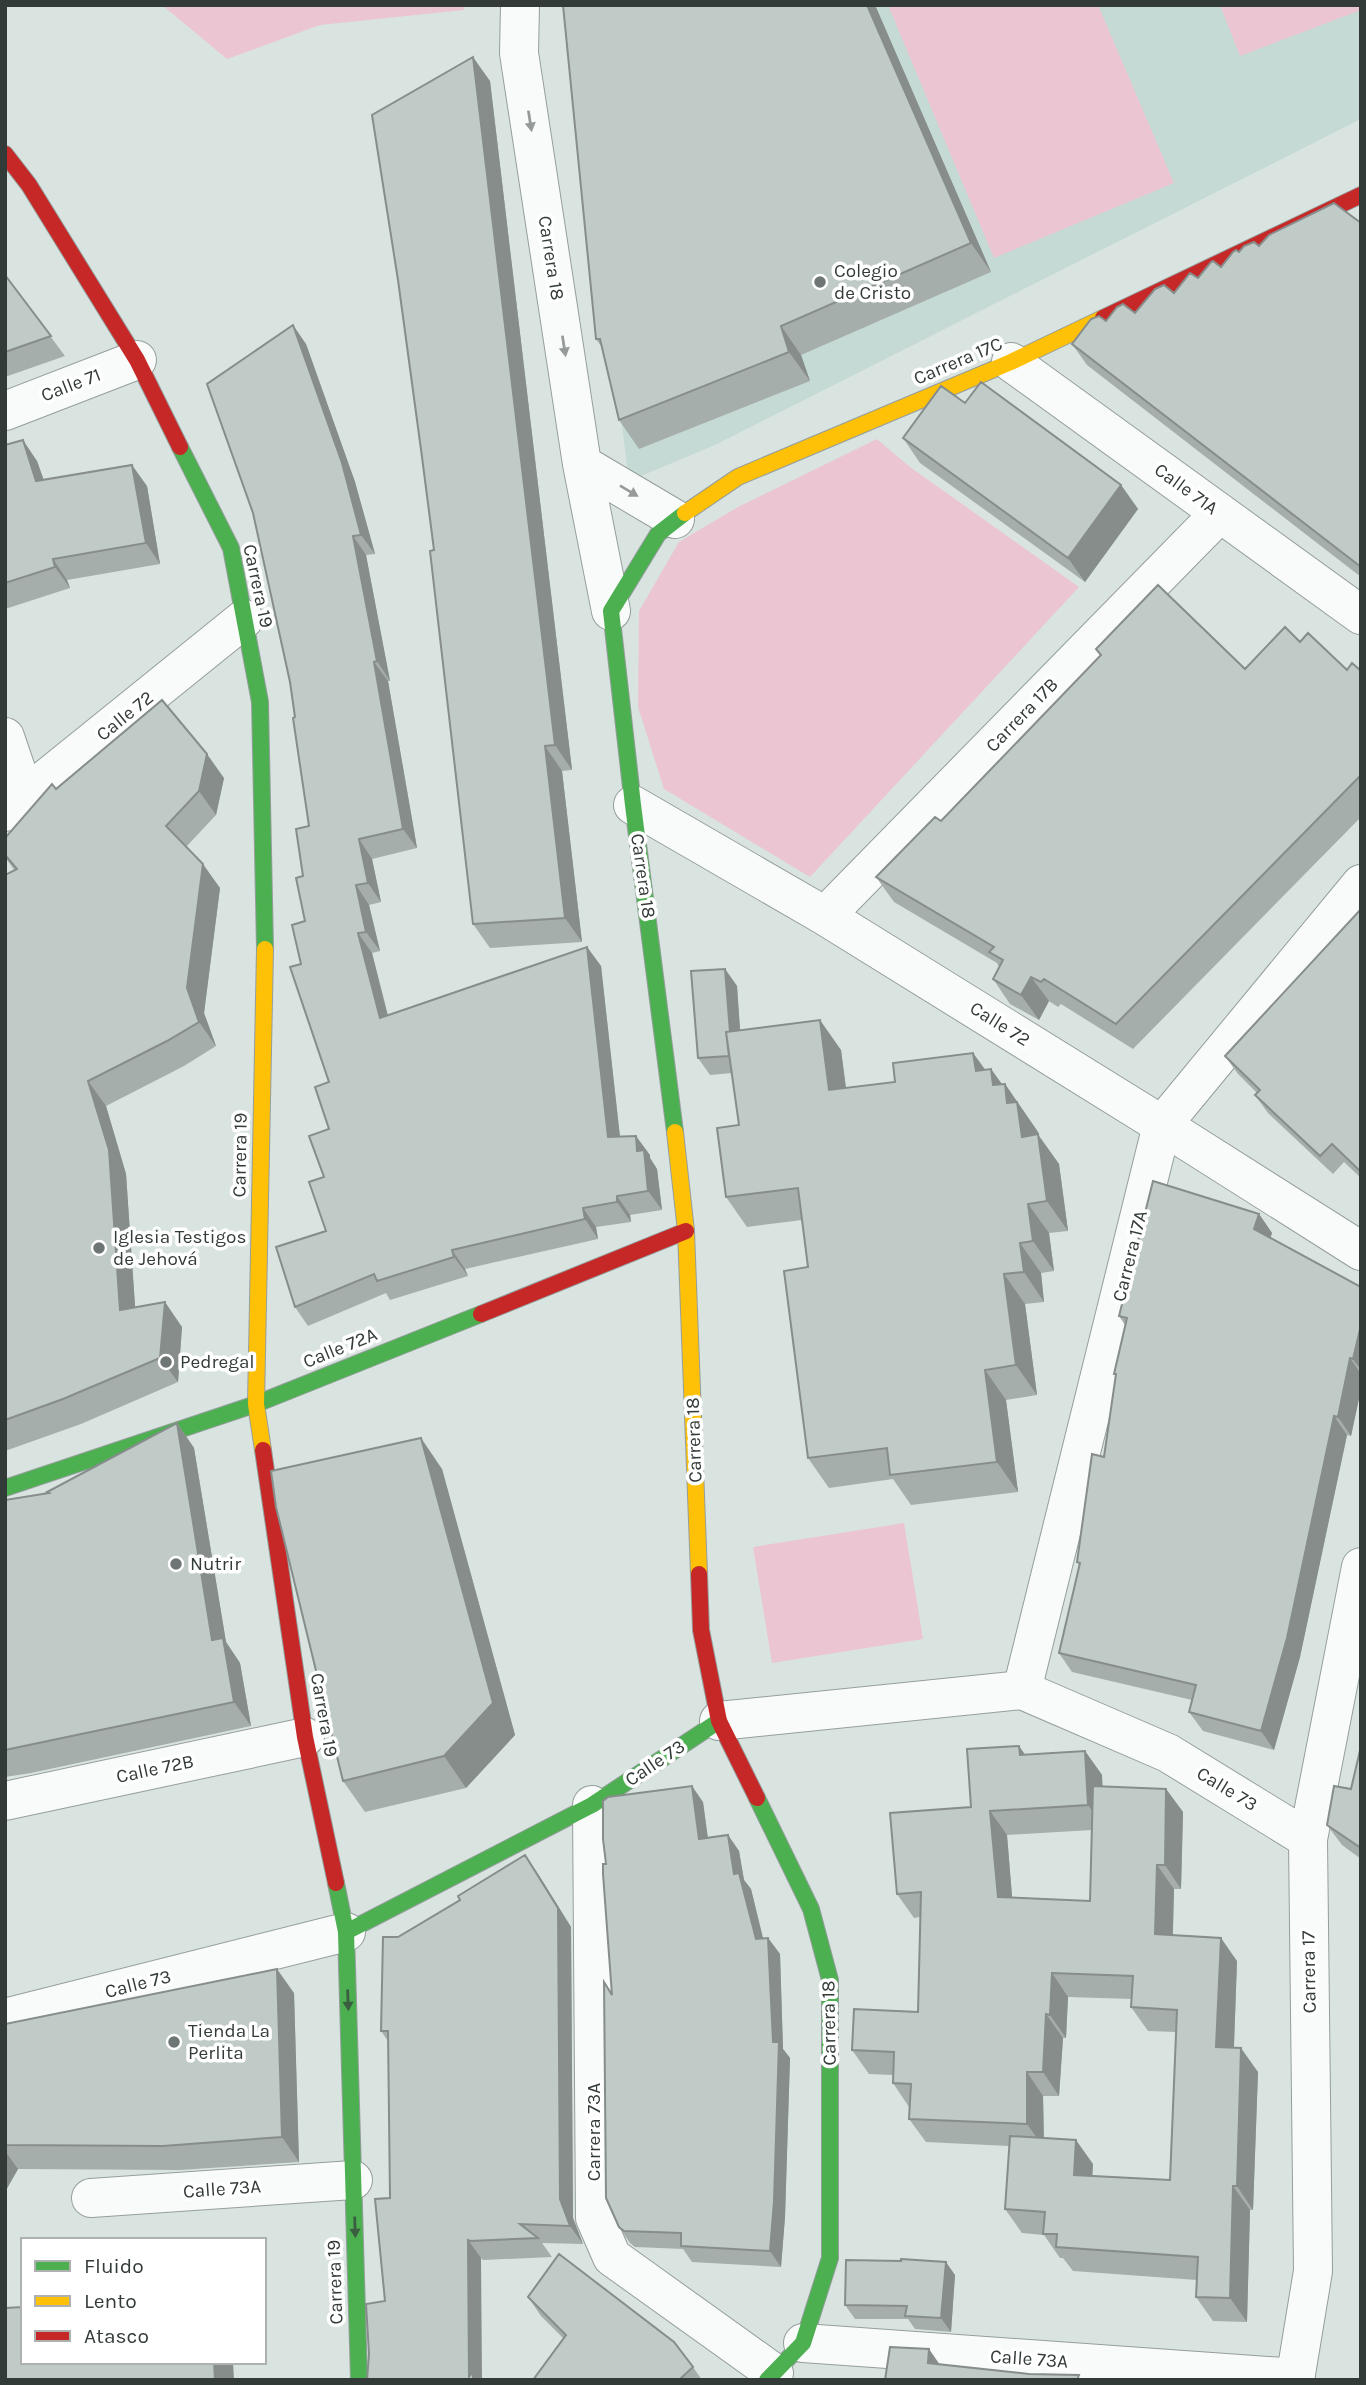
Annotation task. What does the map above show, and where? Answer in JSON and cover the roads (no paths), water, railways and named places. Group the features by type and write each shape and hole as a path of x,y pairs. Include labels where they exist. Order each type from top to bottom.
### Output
{"street":[{"name":"Carrera 18","path":"520,5 519,53 582,464 611,611 670,1081 686,1231 701,1630 719,1721 811,1909 830,1980 830,2258 803,2343 771,2376"},
{"name":"Carrera 19","path":"5,155 17,189 137,360 231,548 260,702 265,935 256,1404 305,1737 346,1932 359,2380"},
{"name":"Carrera 17C","path":"611,611 658,534 738,477 1011,362 1361,195"},
{"name":"Calle 71","path":"5,411 137,360"},
{"name":"Calle 71A","path":"1011,362 1361,615"},
{"path":"582,464 676,519"},
{"name":"Carrera 17B","path":"825,916 1220,513"},
{"name":"Calle 72","path":"15,804 244,620"},
{"path":"5,737 15,804"},
{"name":"Calle 72","path":"634,805 825,916 1361,1251"},
{"name":"Carrera 17A","path":"1022,1690 1162,1125 1361,884"},
{"name":"Calle 72A","path":"5,1488 256,1404 686,1231"},
{"name":"Carrera 17","path":"1296,2379 1313,2272 1308,1839 1361,1567"},
{"name":"Calle 73","path":"5,2018 346,1932 592,1805 719,1721 1022,1690 1168,1753 1308,1839"},
{"name":"Calle 72B","path":"5,1801 305,1737"},
{"name":"Carrera 73A","path":"592,1805 595,2218 612,2257 771,2376"},
{"name":"Calle 73A","path":"91,2198 353,2180"},
{"name":"Calle 73A","path":"803,2343 1296,2379"}],"place":[{"name":"Colegio de Cristo","path":"820,282"},
{"name":"Iglesia Testigos de Jehová","path":"99,1248"},
{"name":"Pedregal","path":"166,1362"},
{"name":"Nutrir","path":"176,1564"},
{"name":"Tienda La Perlita","path":"174,2042"}]}
